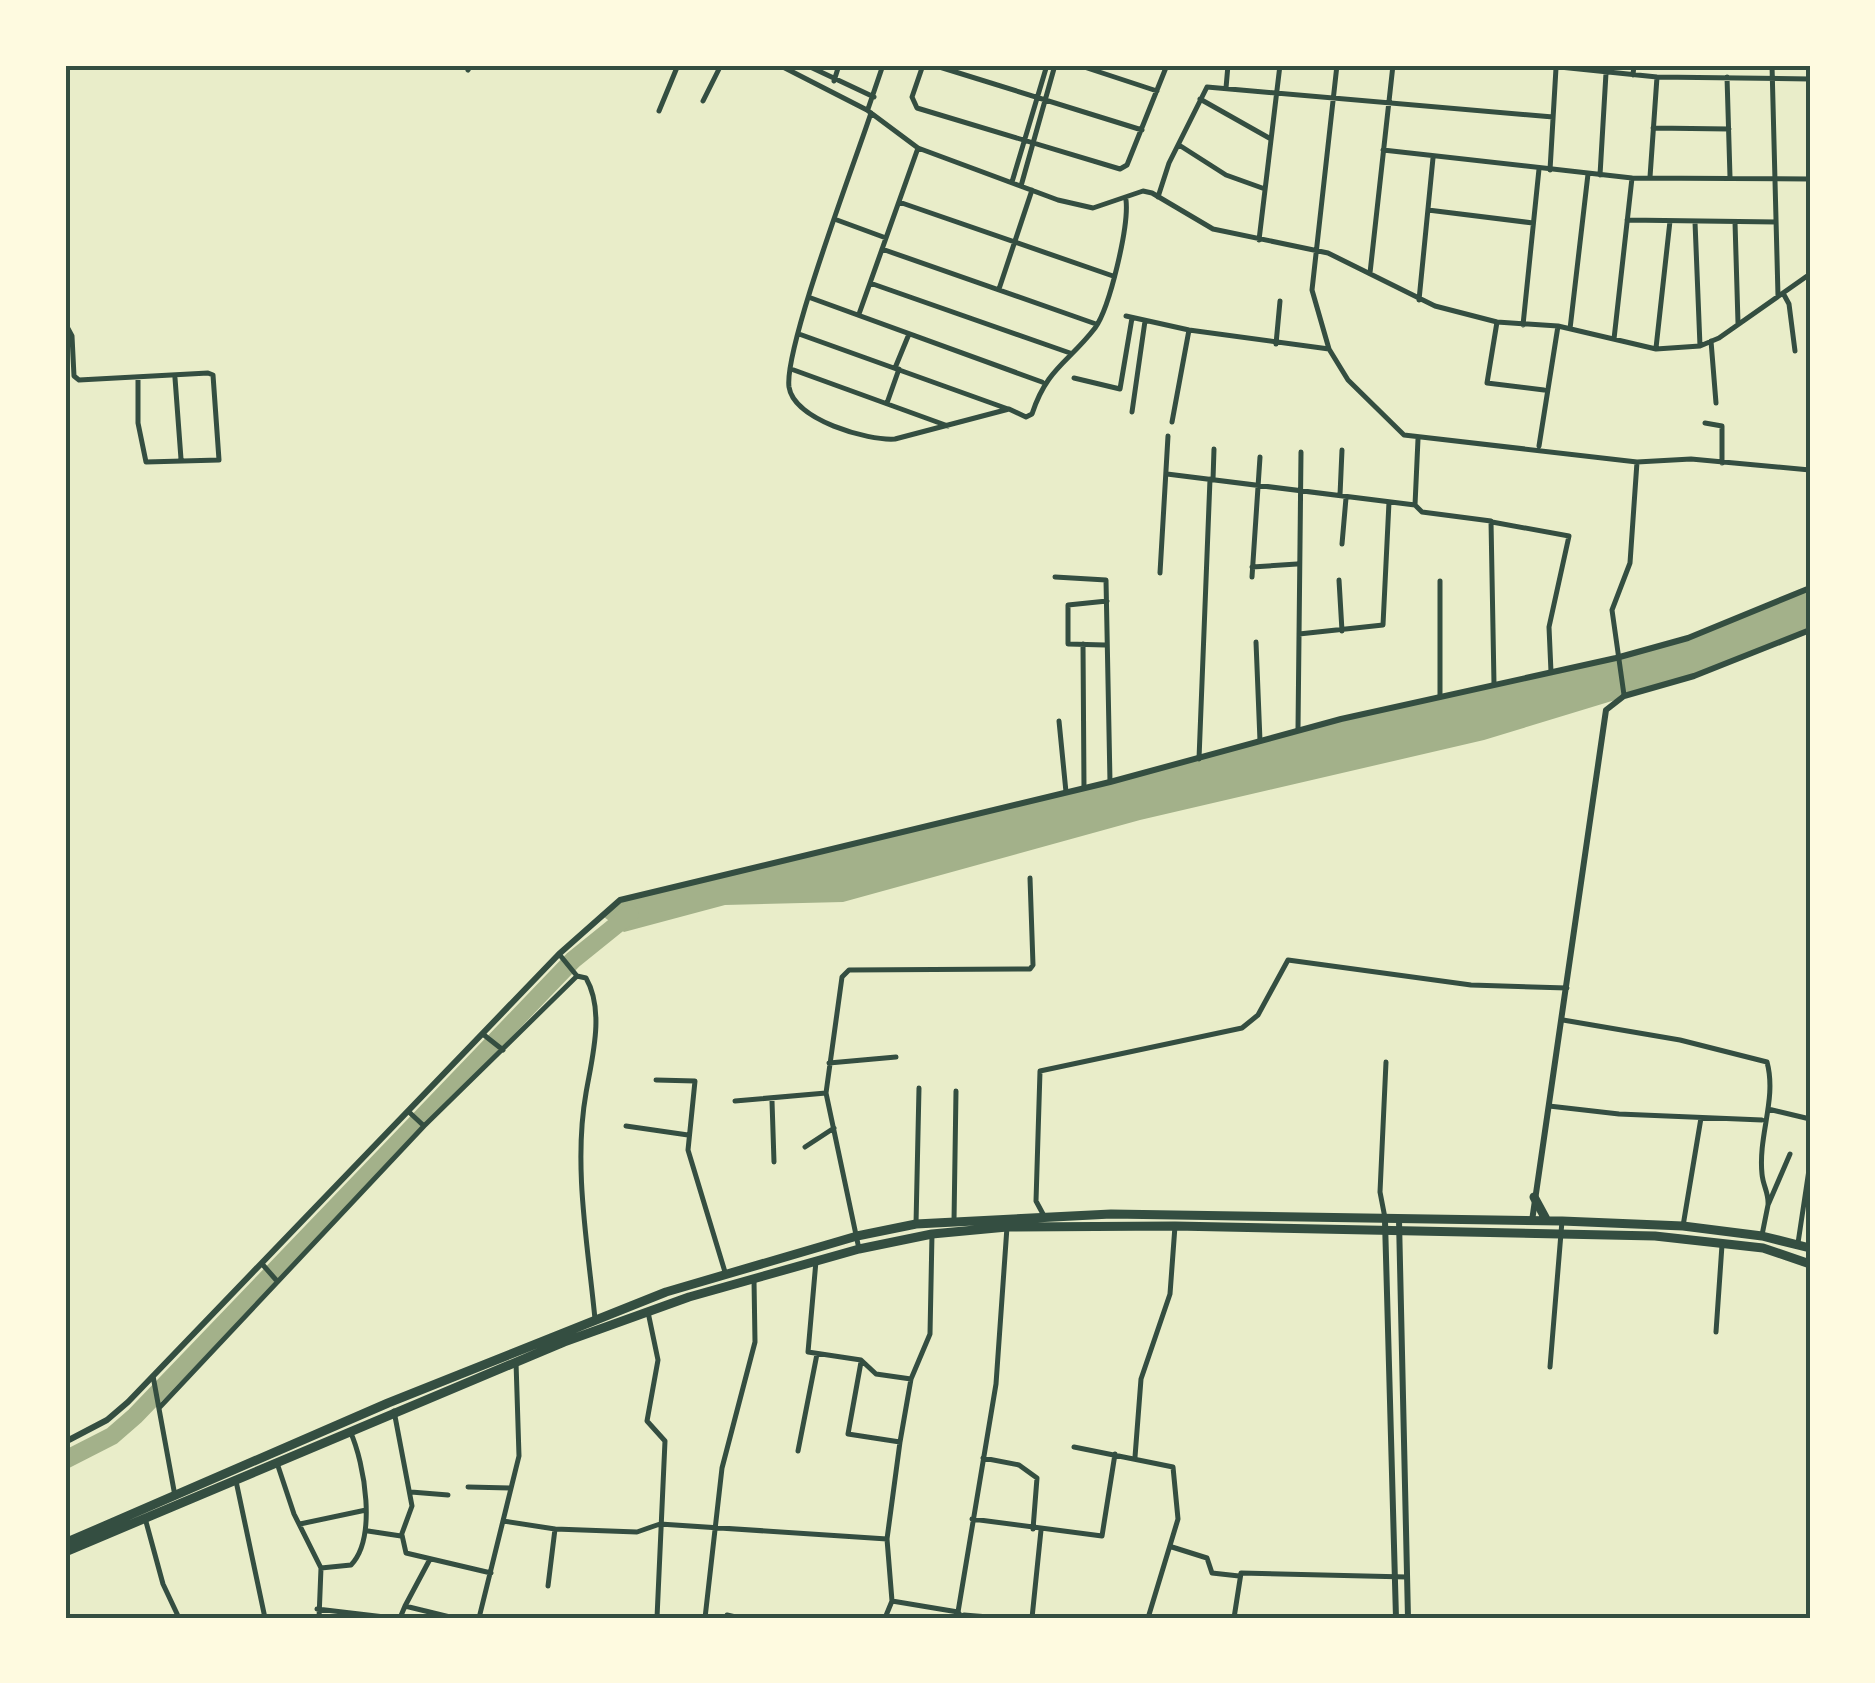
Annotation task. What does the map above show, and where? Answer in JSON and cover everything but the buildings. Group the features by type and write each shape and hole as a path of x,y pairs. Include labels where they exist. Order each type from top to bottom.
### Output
{"highway":[{"path":"1527,1221 1534,1198"},
{"path":"1534,1198 1548,1221"},
{"path":"65,1552 175,1496 595,1321 725,1273 856,1236 916,1224 1042,1214 1385,1226 1562,1221 1683,1226 1762,1236 1810,1248"},
{"path":"65,1543 236,1480 277,1462 288,1452 648,1312 816,1261 932,1234 1175,1220"},
{"path":"1399,1225 1723,1242 1763,1248 1810,1264"}],"street":[{"path":"659,111 678,65"},
{"path":"703,101 721,65"},
{"path":"779,65 869,111 918,148 1032,190 1093,208 1126,200 1143,191 1214,229 1314,250 1370,273 1419,300 1496,322 1570,328 1656,349 1700,346 1810,274"},
{"path":"806,65 874,96"},
{"path":"834,80 839,65"},
{"path":"884,65 799,334 790,388 799,404 848,432 885,440 952,427 1009,409"},
{"path":"923,65 912,97 914,106 1024,142 1125,168 1167,65"},
{"path":"933,65 1142,130"},
{"path":"1012,182 1047,65"},
{"path":"1021,186 1056,65"},
{"path":"1078,65 1157,91"},
{"path":"1226,88 1228,65"},
{"path":"1258,240 1280,65"},
{"path":"1337,65 1314,250 1314,308 1329,349 1348,380 1400,432 1418,439 1539,447 1637,462 1722,462 1810,470"},
{"path":"1370,273 1392,65"},
{"path":"1540,65 1657,77 1810,78"},
{"path":"1633,75 1634,65"},
{"path":"1772,65 1780,294 1789,304 1796,351"},
{"path":"1550,170 1556,66"},
{"path":"1600,175 1606,73"},
{"path":"1650,177 1657,77"},
{"path":"1727,77 1730,177"},
{"path":"1155,195 1207,86 1277,96 1332,97 1553,117"},
{"path":"1200,99 1271,139"},
{"path":"1653,128 1729,128"},
{"path":"1179,145 1226,176 1266,190"},
{"path":"859,314 918,148"},
{"path":"1383,150 1632,178 1810,179"},
{"path":"1419,300 1433,158"},
{"path":"1523,326 1539,168"},
{"path":"1570,328 1588,174"},
{"path":"1614,339 1632,178"},
{"path":"999,289 1032,190"},
{"path":"799,334 1030,416 1042,382 1098,325 1125,228 1126,200"},
{"path":"899,202 1112,276"},
{"path":"1428,210 1532,223"},
{"path":"837,220 886,238"},
{"path":"1627,220 1776,222"},
{"path":"1656,349 1670,221"},
{"path":"1695,222 1700,346"},
{"path":"1735,222 1738,323"},
{"path":"882,249 1098,325"},
{"path":"870,283 1071,353"},
{"path":"811,298 1042,382"},
{"path":"1276,344 1280,301"},
{"path":"1074,378 1120,389 1129,317 1276,344 1329,349"},
{"path":"1132,412 1145,321"},
{"path":"1496,322 1488,383 1544,390"},
{"path":"65,323 72,336 76,380 212,375 221,455 217,461 145,461 138,378"},
{"path":"1539,447 1544,390 1558,326"},
{"path":"1172,422 1189,330"},
{"path":"887,403 909,333"},
{"path":"1711,341 1716,402"},
{"path":"792,368 952,427"},
{"path":"175,378 182,460"},
{"path":"1704,423 1722,426 1722,462"},
{"path":"1160,573 1168,436"},
{"path":"1418,439 1416,505 1422,512 1569,536 1549,627 1550,672"},
{"path":"1199,759 1214,450"},
{"path":"1342,450 1342,544"},
{"path":"1298,730 1301,452"},
{"path":"1252,577 1260,457"},
{"path":"1624,696 1612,610 1630,563 1637,462"},
{"path":"1167,474 1416,505"},
{"path":"1299,634 1383,625 1388,502"},
{"path":"1492,521 1494,684"},
{"path":"1252,567 1297,564"},
{"path":"1054,577 1104,578 1110,782"},
{"path":"1339,580 1342,631"},
{"path":"1440,581 1440,697"},
{"path":"65,1442 117,1412 154,1380 620,900 1110,782 1298,730 1550,672 1617,662 1688,638 1810,588"},
{"path":"1106,645 1068,643 1068,604 1107,601"},
{"path":"1534,1198 1568,988 1605,713 1624,696 1694,676 1810,630"},
{"path":"1256,642 1260,741"},
{"path":"1082,644 1084,788"},
{"path":"1059,721 1066,792"},
{"path":"859,1249 826,1093 834,1013 842,978 849,970 1030,969 1030,878"},
{"path":"561,957 577,976 590,984 594,1001 593,1060 585,1099 582,1158 595,1321"},
{"path":"1042,1214 1036,1201 1036,1165 1042,1069 1125,1056 1242,1028 1258,1015 1288,960 1471,985 1568,988"},
{"path":"159,1408 423,1125 577,976"},
{"path":"1563,1020 1766,1061 1768,1109 1762,1120 1762,1172 1768,1205"},
{"path":"485,1036 501,1049"},
{"path":"829,1063 896,1058"},
{"path":"1386,1062 1380,1192 1385,1226 1396,1618"},
{"path":"656,1080 696,1083 688,1135 725,1273"},
{"path":"916,1224 918,1088"},
{"path":"954,1220 956,1091"},
{"path":"735,1101 826,1093"},
{"path":"772,1100 774,1162"},
{"path":"1549,1106 1762,1120"},
{"path":"1768,1109 1810,1119"},
{"path":"411,1114 423,1125"},
{"path":"1683,1226 1701,1118"},
{"path":"626,1126 688,1135"},
{"path":"806,1147 834,1128"},
{"path":"1762,1236 1768,1205 1790,1154"},
{"path":"1798,1244 1810,1163"},
{"path":"1135,1458 1141,1380 1170,1294 1175,1220"},
{"path":"1527,1221 1529,1234"},
{"path":"1550,1368 1562,1221"},
{"path":"1399,1225 1408,1618"},
{"path":"961,1615 1005,1310 1007,1227"},
{"path":"885,1618 892,1601 887,1539 900,1442 911,1379 930,1334 932,1234"},
{"path":"1716,1332 1723,1242"},
{"path":"816,1261 808,1349 817,1354 861,1360 876,1374 911,1379"},
{"path":"263,1265 277,1280"},
{"path":"705,1618 726,1448 754,1342 754,1280"},
{"path":"648,1312 658,1360 647,1423 665,1440 656,1618"},
{"path":"798,1451 817,1354"},
{"path":"861,1360 847,1433 900,1442"},
{"path":"478,1618 492,1574 520,1434 516,1362"},
{"path":"154,1380 175,1496"},
{"path":"394,1411 411,1492 412,1514 402,1534 406,1553 492,1574"},
{"path":"321,1568 351,1566 368,1531 356,1445 350,1431"},
{"path":"1074,1446 1173,1467 1178,1515 1172,1547 1148,1618"},
{"path":"972,1519 1037,1530 1104,1534 1114,1454"},
{"path":"983,1458 1018,1466 1038,1478 1032,1618"},
{"path":"277,1462 299,1524 321,1568 316,1608 319,1618"},
{"path":"236,1480 265,1618"},
{"path":"468,1487 511,1488"},
{"path":"411,1492 448,1495"},
{"path":"299,1524 366,1510"},
{"path":"144,1514 160,1573 179,1618"},
{"path":"504,1520 555,1529 637,1532 658,1524 887,1539"},
{"path":"548,1586 555,1529"},
{"path":"368,1531 402,1534"},
{"path":"1172,1547 1206,1558 1212,1572 1240,1576"},
{"path":"316,1608 396,1618 428,1560"},
{"path":"1234,1618 1240,1576 1244,1572 1408,1577"},
{"path":"892,1601 961,1615 1000,1618"},
{"path":"405,1606 454,1618"},
{"path":"727,1616 740,1618"}],"shaded area":[{"path":"1810,588 1810,630 1694,676 1484,740 1140,820 843,902 725,905 624,932 600,914 615,902 1110,782 1298,730 1685,640"}],"waterway":[{"path":"65,1460 112,1436 135,1416 573,960 630,914"}]}
